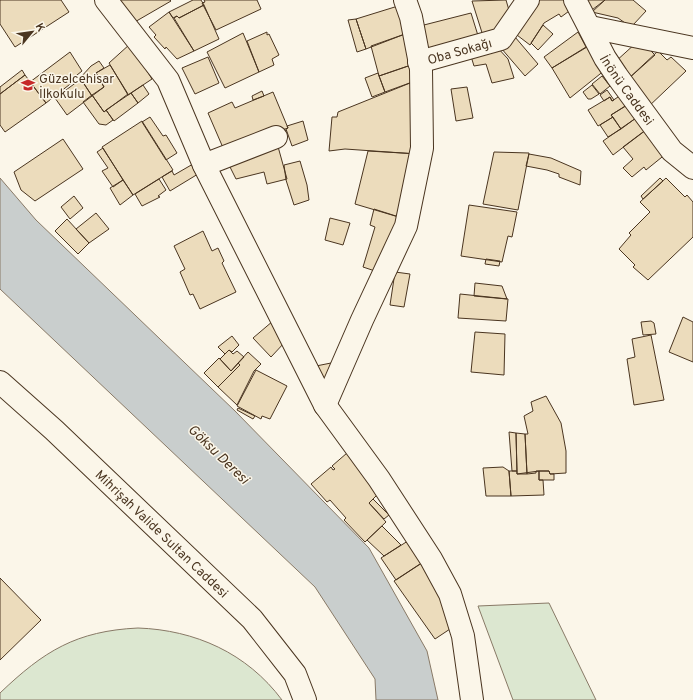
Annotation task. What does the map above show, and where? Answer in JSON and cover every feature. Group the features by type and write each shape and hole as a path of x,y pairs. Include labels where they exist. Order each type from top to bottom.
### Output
{"street":[{"path":"106,0 168,80 204,165 325,405 380,479 431,559 450,594 463,636 472,700"},
{"path":"325,405 362,320 406,226 422,148 419,62 411,17 404,0"},
{"name":"Oba Sokağı","path":"419,62 501,39 528,0"},
{"name":"İnönü Caddesi","path":"576,0 605,58 617,76 672,151 693,168"},
{"path":"590,27 693,48"},
{"path":"204,165 276,137"},
{"name":"Mihrişah Valide Sultan Caddesi","path":"0,382 54,430 252,619 295,674 305,700"}],"green space":[{"path":"549,603 596,700 513,700 478,606"},
{"path":"138,628 180,633 218,647 253,669 268,683 282,700 0,700 0,693 16,678 31,666 62,646 96,634"}],"water":[{"name":"Göksu Deresi","path":"0,178 36,220 235,411 369,548 427,651 438,700 376,700 375,679 315,587 0,289"}],"building":[{"path":"0,0 61,0 69,12 15,47 0,24"},
{"path":"116,0 170,0 171,1 133,23"},
{"path":"193,0 201,0 204,5 179,18 177,16 173,18 169,12"},
{"path":"204,0 257,0 261,9 216,30 202,3 205,2"},
{"path":"506,0 511,17 484,39 472,1"},
{"path":"533,0 574,0 576,6 561,17 559,14 544,23 530,45 513,32"},
{"path":"581,0 605,0 588,13"},
{"path":"605,0 633,0 646,11 633,25 628,25 618,18 592,12"},
{"path":"204,5 219,39 194,51 174,18 177,16 179,18"},
{"path":"398,6 405,34 366,49 356,19"},
{"path":"169,12 194,51 177,59 154,37 156,35 149,27"},
{"path":"471,13 480,42 429,54 420,26"},
{"path":"356,19 366,49 357,52 348,20"},
{"path":"543,25 553,34 538,50 531,43"},
{"path":"267,32 267,35 269,34 279,55 272,59 274,65 259,72 247,41"},
{"path":"578,32 586,47 552,68 544,57"},
{"path":"243,33 259,72 225,88 207,52"},
{"path":"405,34 414,64 379,76 371,46"},
{"path":"515,37 538,64 525,76 501,48"},
{"path":"642,42 655,55 627,80 615,62 636,43"},
{"path":"130,44 152,79 128,95 109,63"},
{"path":"496,46 508,59 514,78 492,83 486,64 474,66 470,53"},
{"path":"587,47 605,70 570,98 552,68"},
{"path":"658,51 667,60 671,57 686,71 647,108 627,80"},
{"path":"70,52 82,71 72,79 74,81 46,103 30,82"},
{"path":"208,57 219,83 195,94 182,68"},
{"path":"99,61 104,68 96,73 104,87 92,96 80,78 91,66"},
{"path":"414,64 415,81 385,92 379,76"},
{"path":"110,65 128,94 104,112 92,95 104,87 96,73"},
{"path":"22,70 25,75 0,94 0,87"},
{"path":"378,73 385,92 372,97 365,78"},
{"path":"25,75 46,103 5,132 0,125 0,94"},
{"path":"602,76 610,86 600,94 592,84"},
{"path":"81,79 92,96 67,115 55,98"},
{"path":"415,81 417,154 345,149 329,151 332,117 337,117 338,112"},
{"path":"143,85 149,94 138,103 131,93"},
{"path":"592,85 599,94 591,99 588,99 583,92"},
{"path":"467,87 473,118 456,121 451,89"},
{"path":"607,90 614,100 612,101 610,97 604,101 600,95"},
{"path":"262,91 264,96 253,100 252,96"},
{"path":"273,92 288,128 224,150 208,113 232,102 235,108"},
{"path":"131,93 138,103 114,121 106,110"},
{"path":"624,93 630,103 611,115 613,117 598,126 588,110 610,97 612,101"},
{"path":"92,95 104,112 106,110 113,120 106,125 99,124 83,102"},
{"path":"629,104 636,118 621,129 611,115"},
{"path":"150,117 163,136 166,135 177,153 166,160 142,122"},
{"path":"613,117 621,129 608,137 600,125"},
{"path":"636,118 646,130 613,155 603,141"},
{"path":"142,121 173,170 133,195 102,147"},
{"path":"303,121 308,140 292,146 286,129 288,128 287,126"},
{"path":"647,129 667,153 646,170 644,167 632,177 623,168 633,159 623,147"},
{"path":"63,139 83,169 35,201 21,190 14,172"},
{"path":"277,143 287,179 267,184 264,172 236,179 226,159"},
{"path":"103,148 123,180 113,187 102,171 108,168 97,152"},
{"path":"368,151 419,154 402,218 355,204"},
{"path":"494,152 529,153 518,210 483,204"},
{"path":"529,154 551,158 581,171 580,185 559,177 559,174 526,166"},
{"path":"300,161 307,185 309,200 294,205 286,180 284,165"},
{"path":"193,164 198,174 170,191 162,177 172,171 174,175"},
{"path":"660,178 663,181 643,199 641,196"},
{"path":"666,178 685,197 687,195 693,202 693,237 648,280 633,267 635,265 619,249 631,235 629,233 650,212 640,202"},
{"path":"159,179 166,190 158,196 160,197 142,206 135,194"},
{"path":"123,180 133,195 120,205 110,188"},
{"path":"74,196 83,208 70,219 61,207"},
{"path":"469,205 517,212 512,237 508,236 502,262 461,256"},
{"path":"374,209 399,217 378,272 363,267 375,227 370,225"},
{"path":"96,213 109,229 89,243 76,229"},
{"path":"330,218 350,223 343,245 325,240"},
{"path":"67,219 89,243 78,254 55,231"},
{"path":"203,231 212,251 218,248 224,261 222,263 236,292 200,309 193,294 190,295 180,272 185,269 174,246"},
{"path":"486,259 500,261 499,266 485,264"},
{"path":"395,272 410,274 404,307 390,305"},
{"path":"475,283 502,286 507,299 474,296"},
{"path":"460,294 508,299 506,321 458,318"},
{"path":"683,317 693,322 693,362 669,352"},
{"path":"273,321 285,342 271,357 253,338"},
{"path":"651,321 654,323 656,334 643,335 641,322"},
{"path":"475,332 505,334 504,375 471,372"},
{"path":"651,335 664,400 634,405 627,359 635,357 632,339"},
{"path":"232,336 239,345 232,352 229,350 225,354 218,347"},
{"path":"229,350 233,354 237,351 244,357 231,371 220,359"},
{"path":"248,352 261,364 254,371 237,405 218,387 240,365 238,363"},
{"path":"219,358 231,371 238,363 240,365 218,387 204,373"},
{"path":"336,362 333,378 319,379 316,366"},
{"path":"256,370 287,386 270,419 262,416 261,419 237,406"},
{"path":"546,396 561,423 566,451 566,473 550,474 549,471 536,471 536,473 527,474 525,434 528,434 524,416 533,411 531,402"},
{"path":"238,408 255,416 253,419 237,410"},
{"path":"509,432 516,433 517,471 512,471"},
{"path":"516,433 525,434 527,474 517,474"},
{"path":"347,453 361,470 360,472 379,493 369,503 386,522 365,542 344,520 346,518 330,500 327,502 311,484 331,467 333,470 335,469 332,466"},
{"path":"503,467 509,471 511,496 486,496 483,468"},
{"path":"509,471 517,471 517,474 539,471 539,480 543,480 544,495 511,496"},
{"path":"539,471 549,471 550,474 554,474 554,480 539,480"},
{"path":"373,499 389,515 384,519 369,503"},
{"path":"382,526 401,545 384,556 367,540"},
{"path":"411,539 425,561 396,580 381,558"},
{"path":"426,560 459,623 435,639 394,581"},
{"path":"0,578 41,620 0,660"}],"place":[{"name":"Güzelcehisar İlkokulu","path":"28,85"}]}
